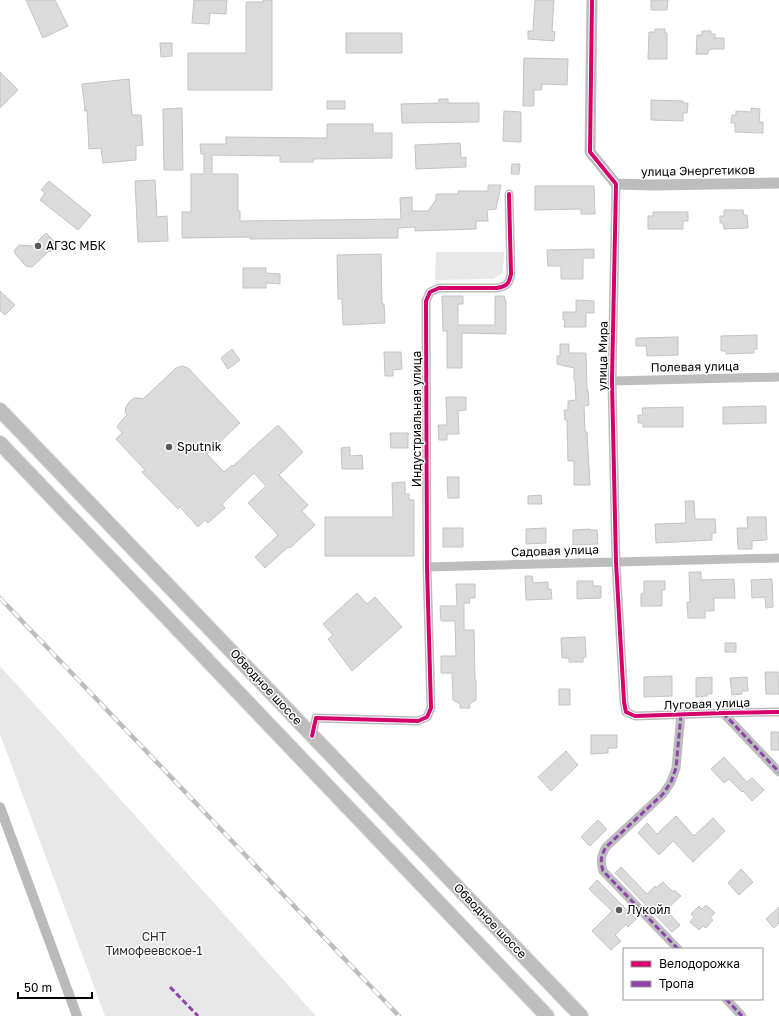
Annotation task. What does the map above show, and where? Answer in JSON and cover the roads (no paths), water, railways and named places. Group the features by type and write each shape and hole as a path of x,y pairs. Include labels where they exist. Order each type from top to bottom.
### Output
{"main road":[{"name":"Обводное шоссе","path":"0,410 581,1016"},
{"name":"Обводное шоссе","path":"0,443 547,1016"}],"street":[{"path":"592,0 590,152 616,184"},
{"name":"улица Энергетиков","path":"616,184 652,185 779,183"},
{"name":"улица Мира","path":"616,184 612,381 616,562 624,702 626,712 635,716"},
{"name":"Индустриальная улица","path":"312,736 316,718 418,721 427,717 431,708 427,567 426,302 430,292 439,288 497,288 508,284 511,274 508,194"},
{"name":"Полевая улица","path":"612,381 779,377"},
{"name":"Садовая улица","path":"427,567 779,558"},
{"name":"Луговая улица","path":"635,716 779,712"},
{"path":"723,713 779,772"},
{"path":"677,948 603,872 601,864 602,855 606,847 663,794 671,782 676,768 682,714"},
{"path":"727,1000 742,1016"}],"waterway":[{"path":"0,807 77,1016"}],"railway":[{"path":"0,598 399,1016"}],"place":[{"name":"АГЗС МБК","path":"38,246"},
{"name":"Sputnik","path":"169,447"},
{"name":"Лукойл","path":"619,910"}],"park label":[{"name":"СНТ Тимофеевское-1","path":"154,944"}]}
